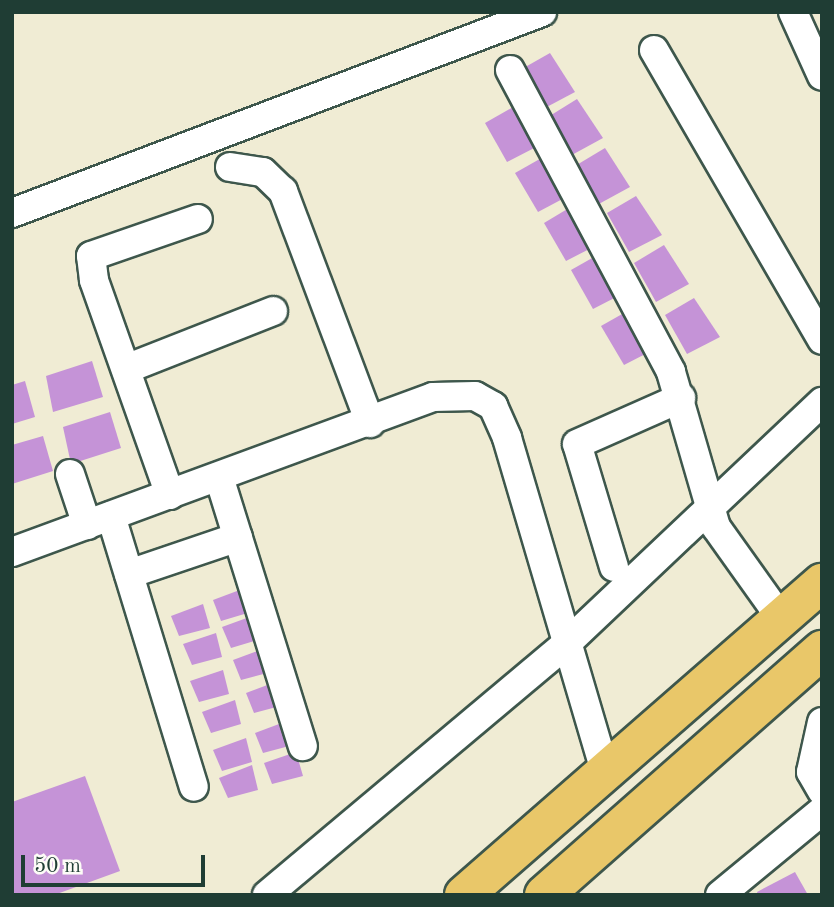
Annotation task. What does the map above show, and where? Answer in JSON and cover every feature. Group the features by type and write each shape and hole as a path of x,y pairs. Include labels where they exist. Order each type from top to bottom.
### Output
{"main road":[{"path":"464,895 822,583"},
{"path":"544,895 822,650"}],"street":[{"path":"12,213 542,12"},
{"path":"793,12 822,76"},
{"path":"654,51 822,340"},
{"path":"509,70 681,398 706,505 781,618"},
{"path":"230,167 263,172 283,191 370,423"},
{"path":"170,495 125,369 91,256 198,219"},
{"path":"125,369 273,311"},
{"path":"12,552 453,394 493,406 605,772"},
{"path":"614,567 577,444 681,398"},
{"path":"267,895 567,643 706,505 822,402"},
{"path":"70,474 129,574 194,787"},
{"path":"219,477 303,746"},
{"path":"129,574 238,537"},
{"path":"822,722 811,772 822,791"},
{"path":"720,895 822,811"}],"building":[{"path":"550,53 575,92 543,109 520,70"},
{"path":"577,99 603,138 570,156 548,117"},
{"path":"515,106 540,145 507,162 485,123"},
{"path":"605,148 630,187 597,205 575,166"},
{"path":"545,156 570,195 538,212 515,173"},
{"path":"636,196 662,235 629,252 607,213"},
{"path":"574,205 599,244 566,261 544,223"},
{"path":"664,245 689,284 656,302 634,263"},
{"path":"601,253 626,292 593,309 571,270"},
{"path":"694,298 720,337 687,354 665,315"},
{"path":"631,309 657,348 624,365 601,326"},
{"path":"92,361 103,397 53,412 46,376"},
{"path":"25,381 35,417 12,424 12,385"},
{"path":"110,412 121,448 71,464 63,427"},
{"path":"43,436 53,471 12,484 12,445"},
{"path":"245,588 251,612 221,621 213,600"},
{"path":"203,604 210,628 179,636 171,616"},
{"path":"255,615 261,639 231,648 222,627"},
{"path":"216,633 222,657 192,665 183,644"},
{"path":"265,648 271,672 241,680 233,660"},
{"path":"223,670 229,694 199,702 190,681"},
{"path":"278,681 284,705 254,713 246,693"},
{"path":"235,700 241,724 211,733 202,712"},
{"path":"287,721 293,745 263,753 255,733"},
{"path":"246,738 252,762 222,771 213,750"},
{"path":"296,752 303,776 272,784 264,763"},
{"path":"252,765 258,790 228,798 219,778"},
{"path":"85,776 120,871 54,895 12,895 12,802"},
{"path":"795,872 808,895 758,895 757,892"}]}
